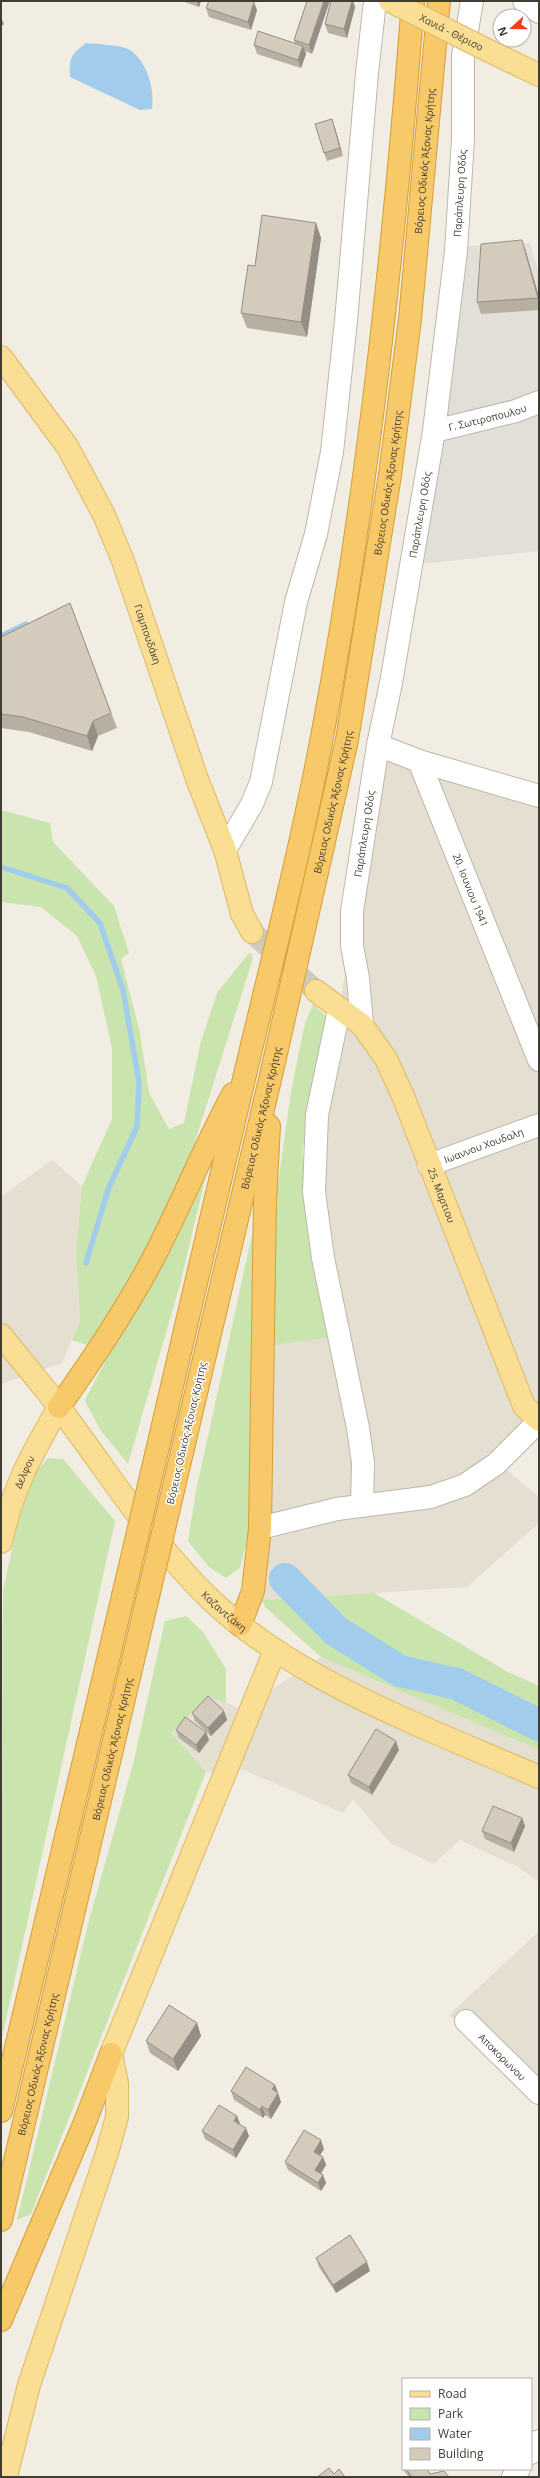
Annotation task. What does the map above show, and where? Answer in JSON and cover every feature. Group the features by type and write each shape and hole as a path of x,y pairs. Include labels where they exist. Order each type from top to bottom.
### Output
{"highway":[{"path":"1,2111 293,872 321,741 346,602 385,320 401,156 412,1"},
{"name":"Βόρειος Οδικός Άξονας Κρήτης","path":"1,2220 272,1071 347,740 373,589 390,475 410,319 439,1"},
{"path":"59,1407 106,1340 155,1253 213,1131 246,1070"},
{"path":"240,1625 253,1591 260,1528 265,1201 272,1071"},
{"path":"1,2320 85,2122 111,2054"}],"main road":[{"name":"Χανιά - Θέρισο","path":"390,1 539,75"},
{"name":"Γιαμπουδάκη","path":"1,357 66,446 104,515 123,561 197,779 225,850 242,914 252,932"},
{"name":"25. Μαρτιου","path":"316,991 339,1010 362,1025 386,1059 403,1096 428,1165 524,1406 539,1420"},
{"name":"Καζαντζάκη","path":"1,1335 59,1407 150,1533 201,1589 240,1625 275,1650 384,1708 539,1777"},
{"name":"Δελφον","path":"1,1542 8,1508 27,1462 59,1407"},
{"path":"6,2477 29,2385 107,2153 117,2116 117,2083 111,2054 275,1650"}],"street":[{"path":"225,850 252,804 261,782 296,602 316,534 332,452 346,320 367,73 375,1"},
{"name":"Παράπλευρη Οδός","path":"362,1025 358,978 352,946 352,911 378,745 391,683 434,431 456,251 463,139 463,55 472,1"},
{"path":"524,1 539,12"},
{"name":"Γ. Σωτιροπουλου","path":"434,431 516,411 539,402"},
{"path":"378,745 419,761 539,796"},
{"name":"20. Ιουνιου 1941","path":"419,761 539,1060"},
{"path":"339,1010 317,1115 314,1192 323,1258 358,1428 363,1463 362,1506"},
{"name":"Ιωαννου Χουδαλη","path":"428,1165 539,1125"},
{"path":"260,1528 337,1509 431,1497 465,1484 496,1464 539,1420"},
{"name":"Αποκορωνου","path":"466,2021 539,2093"},
{"path":"532,2451 539,2441"}],"shaded area":[{"path":"530,243 539,274 539,551 412,565 456,251 469,246"},
{"path":"381,751 539,796 539,1416 493,1458 539,1497 539,1523 467,1587 262,1600 268,1501 269,1346 338,1337 314,1192 339,1010"},
{"path":"52,1160 82,1186 76,1251 80,1320 62,1363 1,1384 1,1197"},
{"path":"321,1657 539,1750 539,1882 518,1867 460,1840 434,1864 390,1843 353,1799 343,1813 244,1770 206,1772 171,1733 209,1696 258,1715 272,1689"},
{"path":"539,1931 539,2097 449,2015"}],"green space":[{"path":"1,810 50,823 53,842 114,906 129,953 121,959 140,1033 149,1093 169,1129 184,1123 200,1045 217,993 250,952 253,958 181,1186 129,1282 87,1345 72,1340 80,1320 76,1251 82,1186 112,1119 112,1048 96,976 77,936 41,907 1,902"},
{"path":"313,1004 330,1020 302,1151 313,1258 328,1338 269,1346 275,1205 291,1092 305,1023"},
{"path":"205,1179 181,1281 128,1464 101,1431 85,1401"},
{"path":"253,1230 249,1532 240,1568 226,1578 209,1567 188,1541 196,1491"},
{"path":"48,1458 63,1459 115,1521 1,2042 3,1591 20,1512 34,1474"},
{"path":"374,1593 508,1672 539,1686 539,1750 321,1657 265,1607 262,1600"},
{"path":"186,1616 203,1632 226,1669 226,1703 209,1696 171,1733 206,1772 31,2214 17,2220 88,1924 133,1764 165,1621"}],"water":[{"path":"86,43 126,48 136,55 145,68 151,85 153,101 152,109 140,110 70,77 72,57"}],"building":[{"path":"209,1 254,2 248,22 206,8"},
{"path":"307,1 324,1 309,45 294,40"},
{"path":"331,1 352,1 344,29 325,24"},
{"path":"258,31 303,46 298,60 254,45"},
{"path":"332,119 340,148 324,153 315,124"},
{"path":"262,215 316,223 301,322 241,313 248,265 255,266"},
{"path":"522,240 538,298 477,302 481,244"},
{"path":"70,603 111,713 93,721 87,736 23,717 1,714 1,637"},
{"path":"208,1696 224,1711 208,1728 192,1713"},
{"path":"185,1717 206,1732 196,1745 176,1730"},
{"path":"376,1729 396,1741 369,1787 348,1775"},
{"path":"493,1806 522,1818 511,1843 482,1831"},
{"path":"169,2005 197,2023 173,2059 146,2041"},
{"path":"246,2067 275,2085 272,2089 278,2093 268,2110 262,2106 260,2110 231,2091"},
{"path":"219,2105 237,2116 234,2121 246,2128 233,2150 202,2131"},
{"path":"304,2130 321,2140 314,2152 323,2157 315,2170 323,2175 318,2183 285,2162"},
{"path":"350,2235 367,2262 333,2285 316,2258"},
{"path":"329,2468 334,2474 339,2469 345,2477 317,2477"},
{"path":"407,2470 428,2470 430,2474 444,2471 449,2477 412,2477"}],"waterway":[{"path":"1,636 26,624"},
{"path":"1,867 67,888 100,923 123,990 139,1082 137,1127 109,1187 86,1263"},
{"path":"285,1579 336,1631 400,1671 457,1684 539,1725"}],"tunnel":[{"path":"252,932 316,991"}]}
